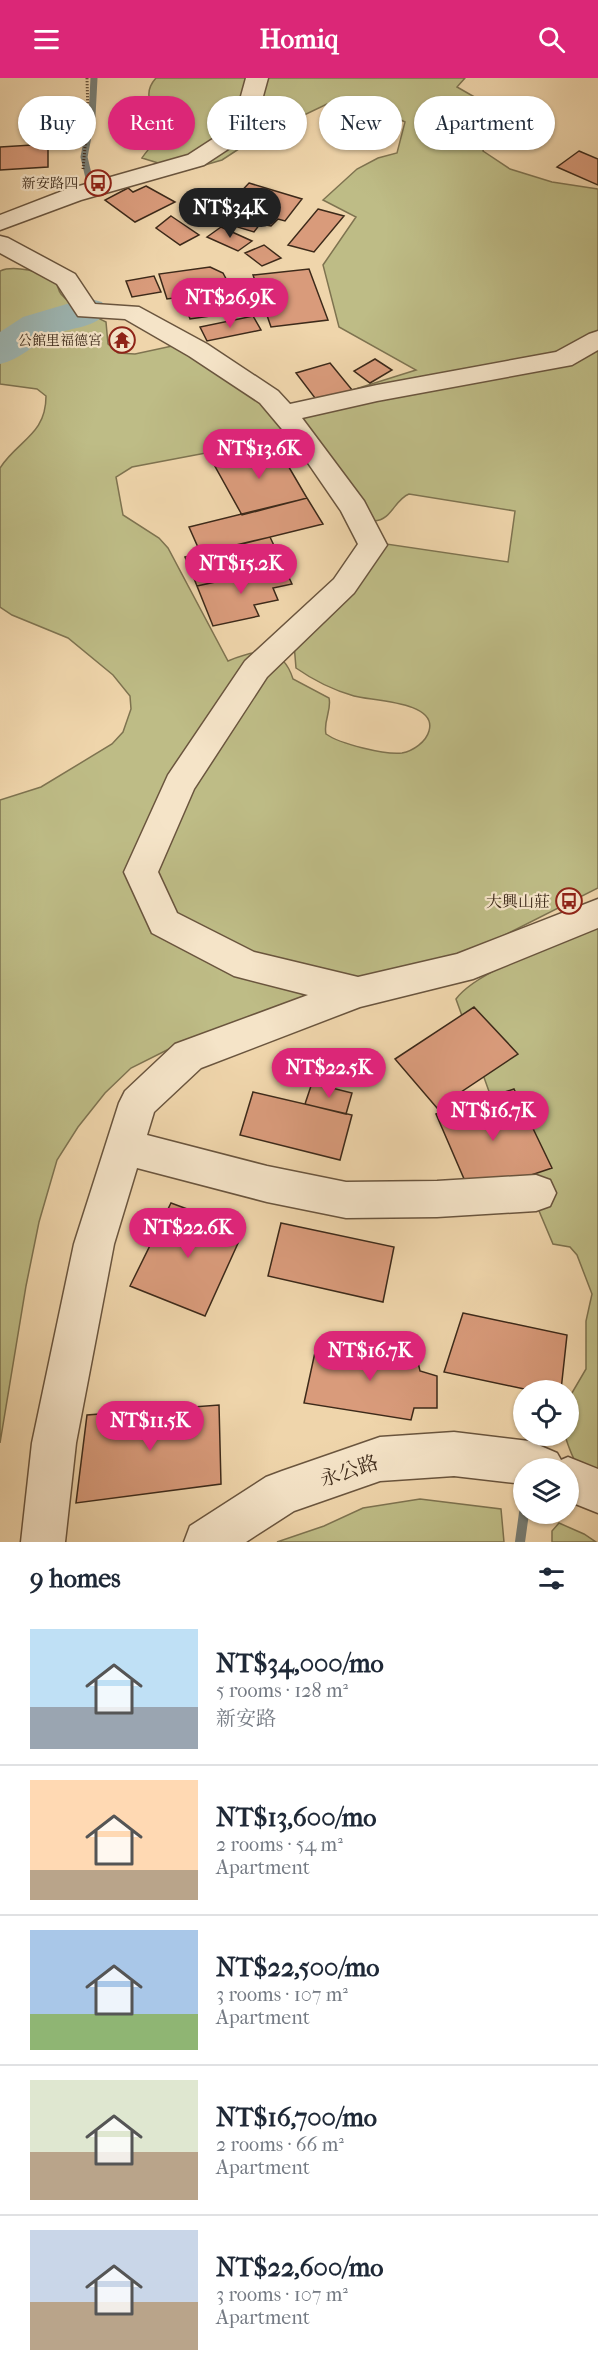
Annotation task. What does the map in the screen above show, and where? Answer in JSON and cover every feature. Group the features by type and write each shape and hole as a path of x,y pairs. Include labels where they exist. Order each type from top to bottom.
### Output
{"street":[{"path":"0,223 91,189 196,160 234,135 249,107 257,78"},
{"path":"0,243 66,279 87,310 130,312 207,356 269,397 307,441 354,508 374,545 344,585 256,669 180,784 141,872 164,923 247,965 358,992"},
{"path":"284,414 377,393 563,359 598,339"},
{"path":"43,1542 54,1443 93,1244 138,1103 188,1056 358,992 460,968 598,913"},
{"path":"124,1147 267,1184 346,1200 437,1199 536,1193"},
{"name":"永公路","path":"206,1542 282,1493 380,1459 454,1454 513,1461"},
{"path":"579,1483 598,1491"}],"path":[{"path":"87,78 84,166 91,189"}],"shaded area":[{"path":"156,78 465,78 457,87 473,96 414,96 414,150 483,150 510,169 552,182 598,189 598,888 479,948 309,999 169,1049 131,1068 105,1093 78,1127 57,1160 39,1222 26,1286 0,1443 0,800 41,787 112,744 123,732 131,709 130,696 113,675 68,638 12,615 0,607 0,468 36,429 45,409 46,396 37,389 0,384 0,271 20,269 50,277 56,282 61,294 71,303 106,322 108,344 118,353 135,354 200,340 266,384 292,409 416,370 339,327 323,265 356,217 323,200 357,169 378,158 402,150 405,122 402,121 402,96 319,96 319,108 307,114 307,96 207,96 207,150 237,150 222,160 184,171 142,158 148,150 195,150 195,96 149,96","holes":["291,437 374,521 380,520 409,494 515,511 508,562 366,541 339,578 287,624 294,644 296,668 346,694 401,704 423,714 429,721 429,731 425,739 402,753 363,748 326,734 329,698 293,679 288,668 275,655 258,652 228,661 168,548 159,538 123,515 116,477 132,467"]},
{"path":"598,927 598,1481 580,1468 579,1458 574,1458 569,1446 579,1446 579,1381 586,1369 586,1321 592,1294 577,1255 570,1247 553,1244 491,1097 456,999 482,977"},
{"path":"420,1499 501,1509 504,1542 277,1542 324,1526 363,1508"},
{"path":"558,1524 561,1524 596,1542 552,1542 552,1531"}],"building":[{"path":"18,146 18,150 48,150 48,167 0,170 0,147"},
{"path":"579,151 598,159 598,185 557,167"},
{"path":"249,183 302,199 285,221 278,219 271,226 260,224 254,232 234,226 239,221 220,214"},
{"path":"146,186 175,202 135,222 105,200 128,188 133,192"},
{"path":"318,209 344,216 314,252 288,245"},
{"path":"171,216 199,235 180,245 156,228"},
{"path":"221,227 252,241 238,251 207,237"},
{"path":"264,245 281,258 262,266 245,253"},
{"path":"210,267 223,273 232,290 167,299 159,274"},
{"path":"309,269 328,320 271,327 253,275"},
{"path":"154,276 161,292 132,297 126,281"},
{"path":"235,293 246,311 190,319 183,300"},
{"path":"253,316 261,330 207,341 200,327"},
{"path":"375,359 392,370 370,383 354,371"},
{"path":"330,363 353,391 318,402 296,373"},
{"path":"276,445 307,498 242,515 212,461"},
{"path":"307,498 323,524 201,554 189,527"},
{"path":"270,537 284,567 197,586 185,557"},
{"path":"284,567 292,584 273,588 278,600 254,605 259,616 213,626 197,586"},
{"path":"474,1007 518,1054 437,1108 395,1059"},
{"path":"312,1083 352,1093 346,1114 305,1104"},
{"path":"514,1089 552,1168 471,1195 436,1114"},
{"path":"253,1092 352,1115 340,1160 240,1135"},
{"path":"171,1203 244,1230 205,1316 130,1286"},
{"path":"281,1223 394,1247 383,1302 268,1276"},
{"path":"463,1313 567,1335 562,1380 513,1380 513,1387 444,1372"},
{"path":"317,1343 416,1354 420,1371 437,1376 437,1408 414,1408 411,1420 304,1403"},
{"path":"219,1405 221,1484 76,1503 87,1415"}],"waterway":[{"path":"89,178 84,157 92,116 94,78"},
{"path":"0,351 38,326 87,311"},
{"path":"520,1542 522,1524"}],"place":[{"name":"新安路四","path":"98,183"},
{"name":"公館里福德宮","path":"122,340"},
{"name":"大興山莊","path":"569,901"}]}
